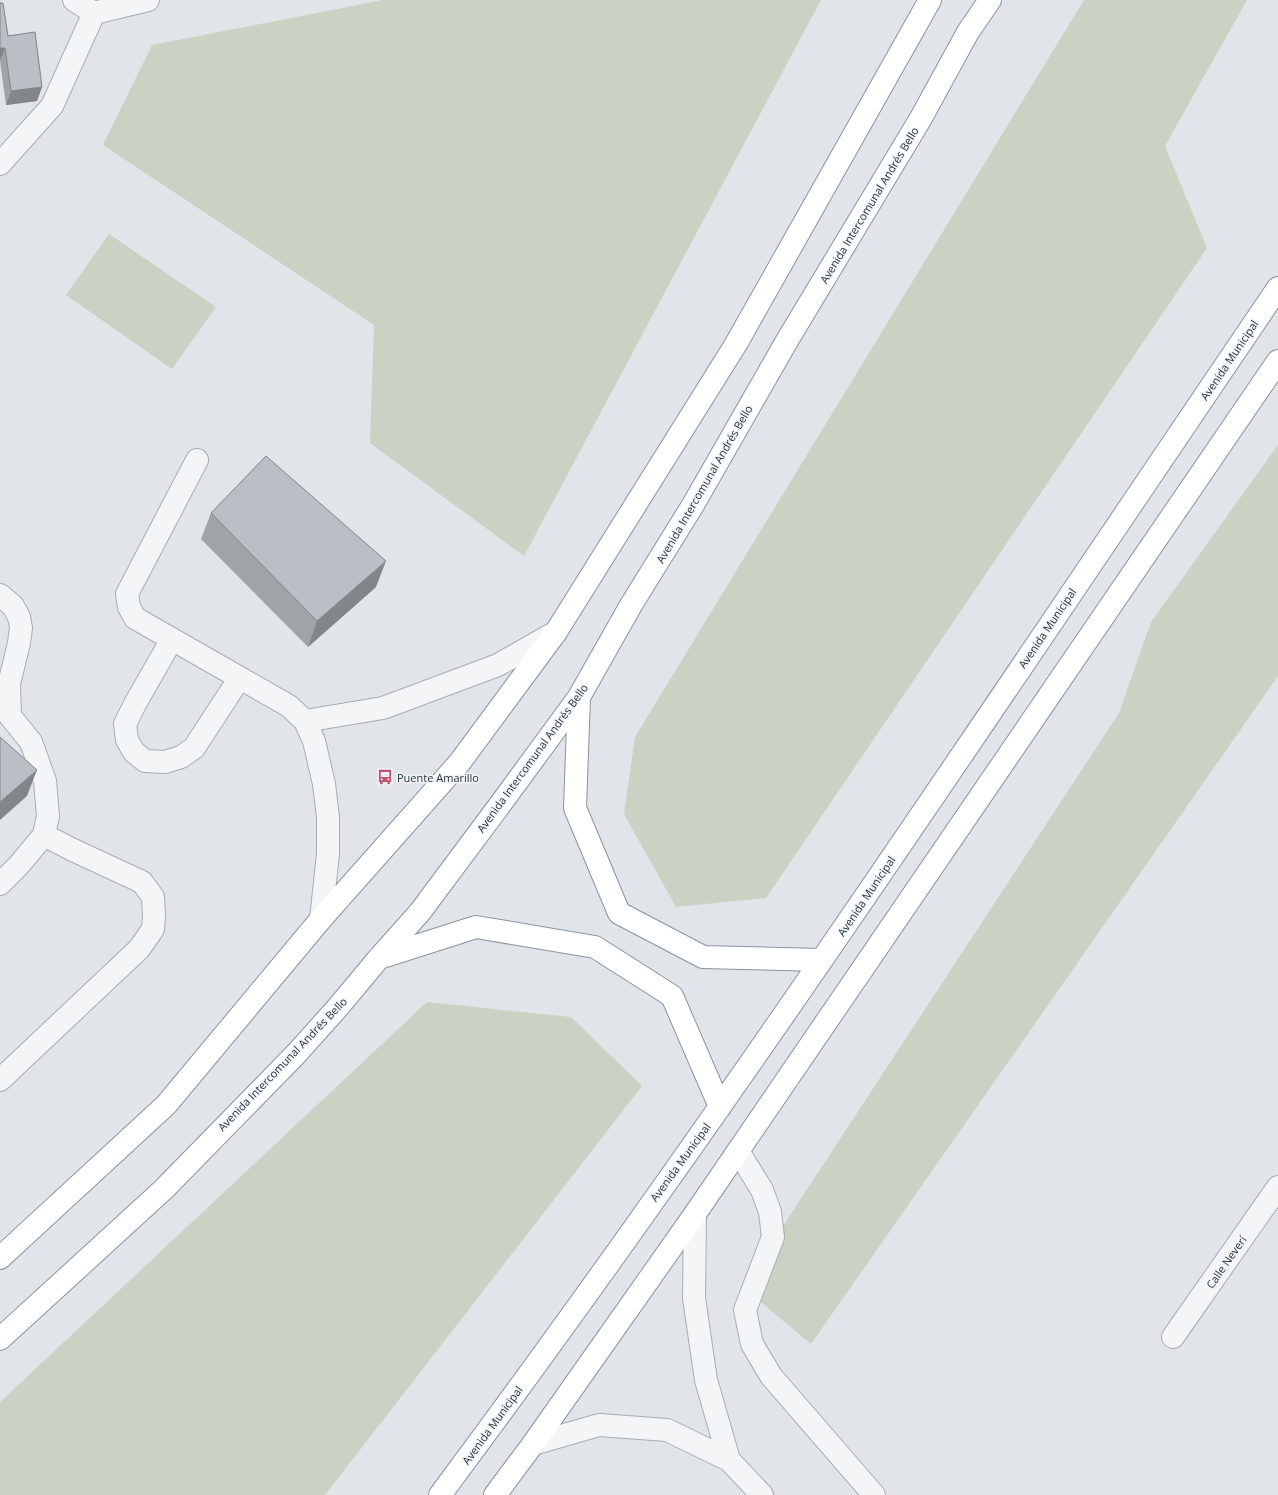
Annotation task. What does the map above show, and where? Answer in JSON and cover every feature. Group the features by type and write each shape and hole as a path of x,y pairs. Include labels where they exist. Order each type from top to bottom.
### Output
{"highway":[{"path":"0,1258 166,1105 321,919 460,762 556,632 736,344 930,0"},
{"name":"Avenida Intercomunal Andrés Bello","path":"0,1339 164,1189 296,1053 339,1006 420,912 579,696 631,605 693,505 788,339 921,118 968,32 990,0"},
{"name":"Avenida Municipal","path":"440,1495 492,1426 720,1107 822,960 1278,288"},
{"path":"496,1495 695,1214 1278,361"},
{"path":"579,696 574,808 619,913 703,956 822,960"},
{"path":"379,958 476,927 595,947 672,996 720,1107"}],"street":[{"path":"74,0 94,13 148,0"},
{"path":"0,164 52,106 94,13"},
{"path":"197,460 127,594 129,607 136,618 289,706 305,721 314,741 323,777 328,817 328,854 321,919"},
{"path":"0,595 13,606 19,617 21,628 9,684 10,716 31,742 45,781 48,816 44,835 19,865 0,884"},
{"path":"305,721 383,708 498,664 556,632"},
{"path":"172,639 125,724 127,740 134,752 145,761 165,762 182,757 194,748 239,678"},
{"path":"0,1080 139,949 153,929 153,897 142,882 44,835"},
{"path":"738,1151 762,1190 770,1212 773,1237 745,1310 752,1344 771,1376 874,1495"},
{"name":"Calle Neverí","path":"1173,1337 1278,1187"},
{"path":"695,1214 694,1298 706,1380 729,1460"},
{"path":"533,1444 599,1425 667,1430 729,1460 762,1495"}],"green space":[{"path":"383,0 821,0 524,556 370,443 374,325 103,145 152,45"},
{"path":"1084,0 1247,0 1165,146 1207,248 766,898 676,907 624,814 635,737"},
{"path":"109,234 216,307 172,369 66,295"},
{"path":"1278,445 1278,676 811,1344 743,1287 1119,713 1151,622"},
{"path":"427,1002 571,1017 642,1086 325,1495 0,1495 0,1402"}],"building":[{"path":"0,3 3,3 8,36 35,32 42,87 11,91 5,48 0,48"},
{"path":"266,456 386,561 317,621 211,513"},
{"path":"0,737 37,770 0,802"}],"place":[{"name":"Puente Amarillo","path":"385,777"}]}
